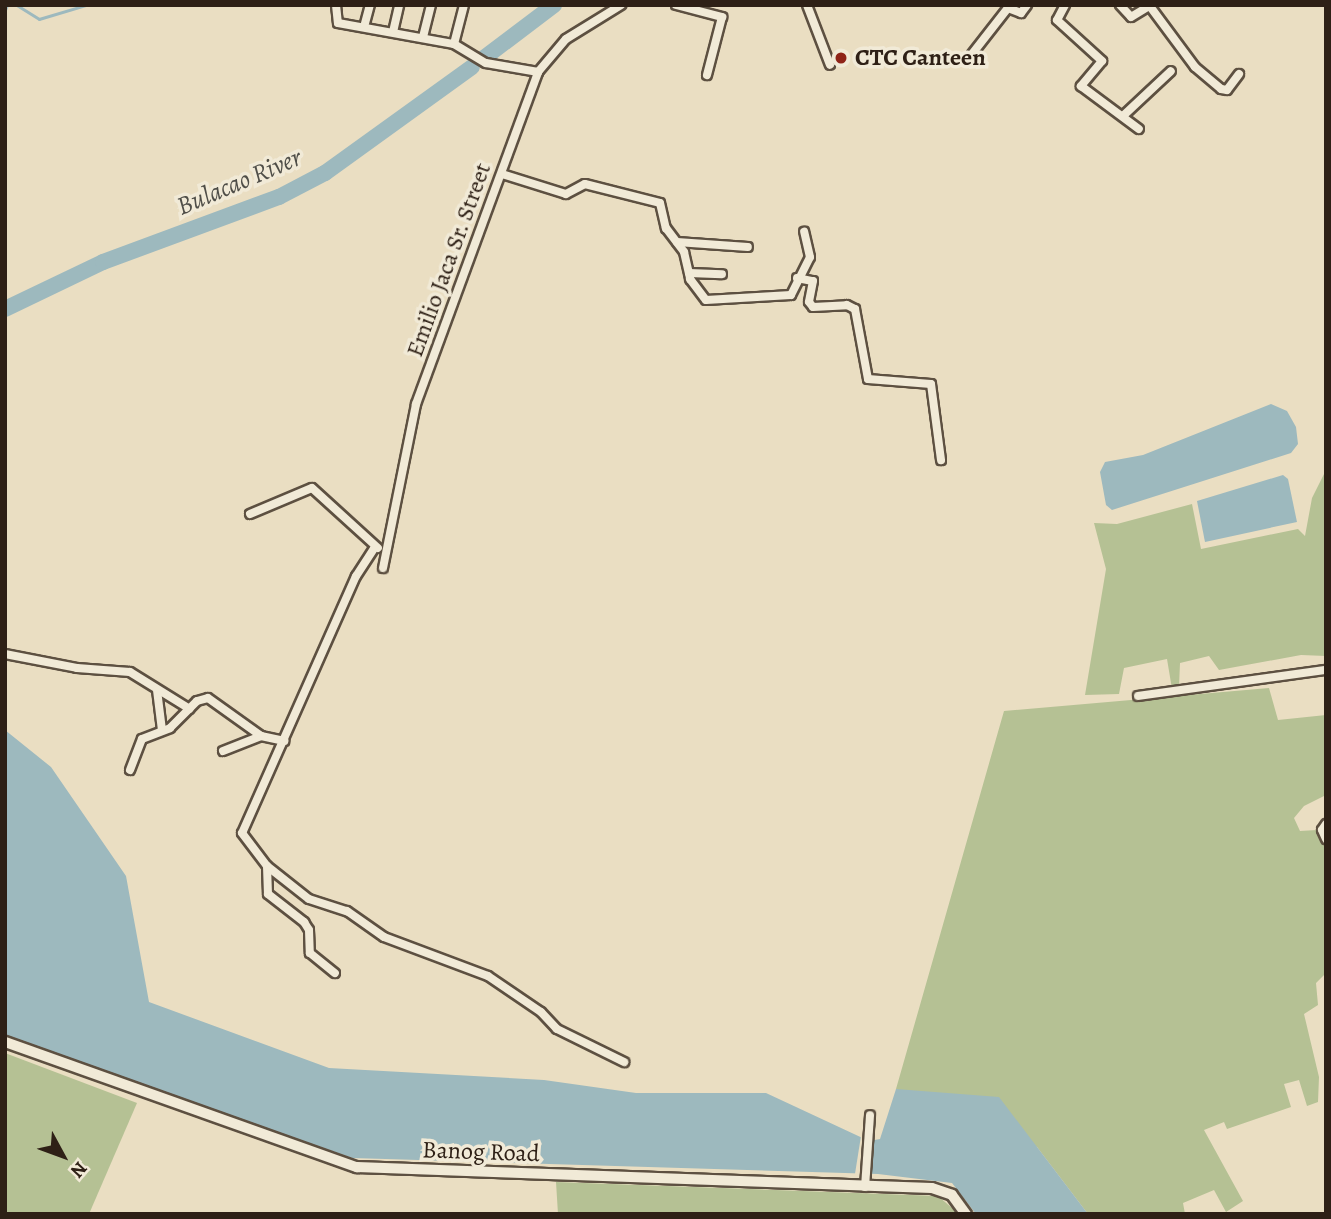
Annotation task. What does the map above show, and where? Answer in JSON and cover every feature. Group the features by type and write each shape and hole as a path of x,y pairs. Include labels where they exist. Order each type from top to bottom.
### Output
{"street":[{"path":"336,5 336,22 454,44 486,63 538,72"},
{"path":"364,26 370,5"},
{"path":"393,32 399,5"},
{"path":"423,37 431,5"},
{"path":"454,44 464,5"},
{"name":"Emilio Jaca Sr. Street","path":"383,568 379,549 416,404 538,72 566,39 621,5"},
{"path":"676,5 722,17 707,75"},
{"path":"807,5 830,65"},
{"path":"971,54 1008,8 1021,13 1027,5"},
{"path":"1065,5 1057,20 1102,61 1081,86 1124,115 1139,129"},
{"path":"1120,5 1131,17 1149,6 1195,67 1221,89 1227,90 1239,74"},
{"path":"1124,115 1171,71"},
{"path":"502,174 566,194 585,184 656,201 662,206 666,228 677,242 702,297 712,301 788,296 810,257 804,232"},
{"path":"677,242 748,247"},
{"path":"689,273 722,274"},
{"path":"797,278 813,281 809,302 813,307 847,305 855,309 868,379 931,384 941,460"},
{"path":"250,514 312,488 379,549 356,576 284,741 242,826 246,840 267,866 309,899 347,911 384,937 488,976 541,1012 557,1029 624,1062"},
{"path":"5,654 77,668 114,668 137,674 157,690 190,709"},
{"path":"1138,696 1326,670"},
{"path":"157,690 162,730"},
{"path":"130,770 142,739 162,730 208,698 261,736 284,741"},
{"path":"223,751 261,736"},
{"path":"1326,824 1322,830 1326,839"},
{"path":"267,866 268,894 304,922 309,930 310,954 335,973"},
{"name":"Banog Road","path":"5,1042 357,1167 939,1189 952,1195 966,1214"},
{"path":"865,1187 870,1115"}],"green space":[{"path":"1326,470 1326,656 1301,655 1219,670 1209,656 1180,663 1179,687 1172,689 1167,659 1124,668 1119,694 1085,695 1106,569 1094,523 1117,524 1192,504 1201,549 1298,529 1305,536 1312,498"},
{"path":"1269,688 1278,720 1326,715 1326,795 1304,806 1294,818 1300,831 1317,830 1326,844 1326,973 1316,983 1318,1005 1304,1014 1319,1077 1318,1102 1307,1106 1299,1080 1284,1084 1291,1107 1227,1129 1224,1122 1204,1130 1243,1201 1226,1212 1214,1190 1183,1203 1185,1214 1088,1214 1037,1147 896,1089 1004,711"},
{"path":"5,1053 137,1103 89,1214 5,1214"},
{"path":"556,1182 938,1196 959,1214 558,1214"}],"water":[{"path":"1271,404 1287,411 1296,427 1298,444 1291,453 1112,510 1106,505 1100,472 1105,462 1143,455"},
{"path":"1283,475 1288,479 1297,522 1205,542 1197,501"},
{"path":"5,730 51,767 126,876 149,1002 329,1068 544,1080 636,1093 766,1093 869,1141 880,1139 896,1089 999,1097 1088,1214 976,1214 952,1183 878,1174 352,1158 5,1036"}],"pier":[{"path":"861,1136 874,1138 868,1177 855,1175"}],"waterway":[{"path":"5,10 7,5"},
{"path":"17,5 39,19 86,5"},
{"name":"Bulacao River","path":"484,58 554,5"},
{"name":"Bulacao River","path":"5,309 103,262 279,197 325,173 472,67"}],"place":[{"name":"CTC Canteen","path":"841,58"}]}
